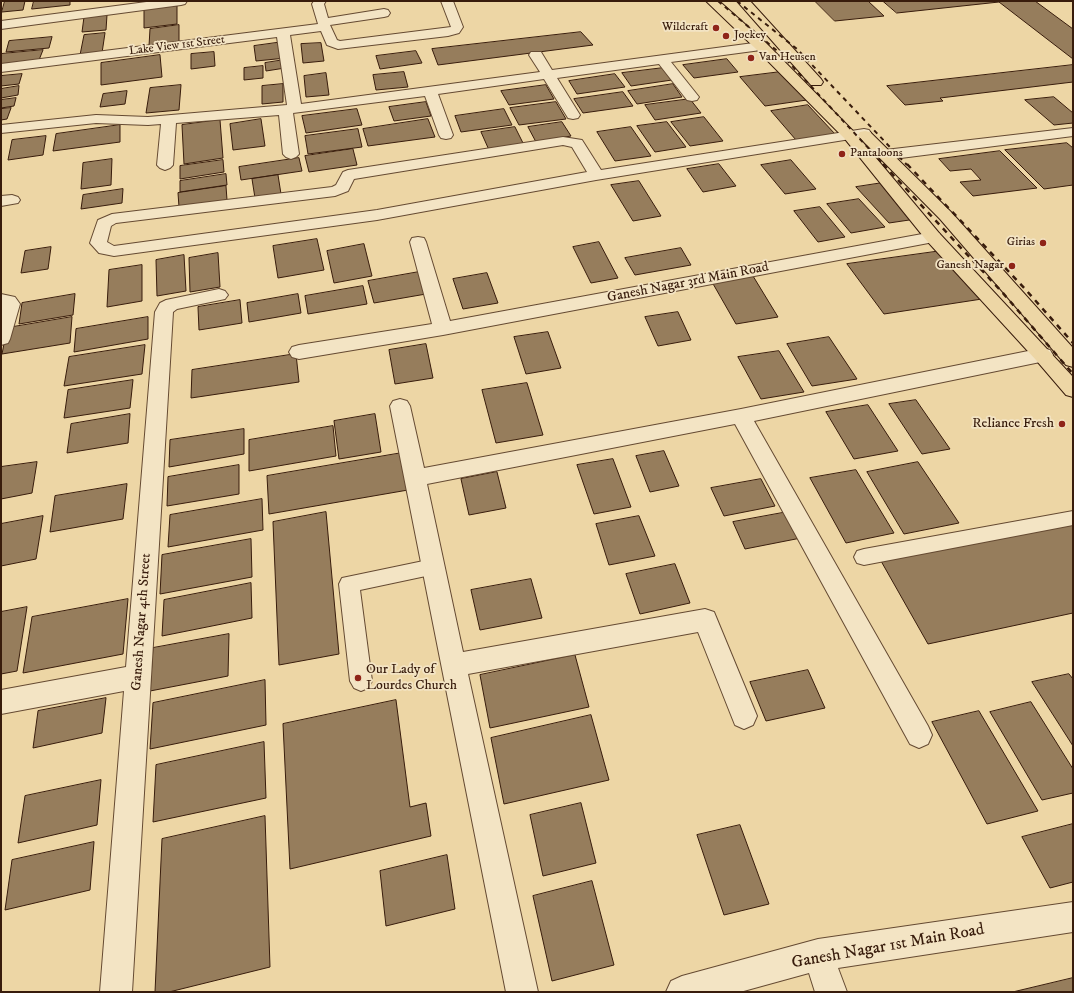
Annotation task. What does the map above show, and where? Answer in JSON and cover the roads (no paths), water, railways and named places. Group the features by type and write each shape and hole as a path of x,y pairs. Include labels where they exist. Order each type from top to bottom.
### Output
{"main road":[{"path":"712,1 857,134 885,154 946,216 1073,360"},
{"path":"743,1 857,134 933,237 1073,390"}],"street":[{"path":"1,25 88,7 181,1"},
{"path":"320,1 318,4 324,25 332,42 338,45 455,30 457,27 447,1"},
{"name":"Lake View 1st Street","path":"1,68 283,34 384,14"},
{"path":"283,34 290,109 291,154"},
{"path":"1,129 96,119 132,122 290,109 761,46"},
{"path":"536,54 573,115"},
{"path":"663,60 692,97"},
{"path":"430,91 446,135"},
{"path":"165,165 169,120"},
{"path":"885,154 1073,132"},
{"path":"596,175 577,143 563,141 348,176 342,188 335,191 112,219 104,223 98,243 105,249 114,251 362,217 596,175 857,134"},
{"name":"Ganesh Nagar 3rd Main Road","path":"299,352 442,328 933,237"},
{"path":"418,242 442,328"},
{"name":"Ganesh Nagar 4th Street","path":"116,992 164,312 166,307 172,304 219,295"},
{"path":"1,300 9,301 11,304 1,338"},
{"path":"415,478 741,416 1042,355"},
{"path":"400,406 522,992"},
{"path":"741,416 920,735"},
{"path":"453,665 705,620 744,716"},
{"path":"1,702 138,677"},
{"name":"Ganesh Nagar 1st Main Road","path":"682,992 818,955 1073,917"},
{"path":"818,955 831,992"}],"lane":[{"path":"864,557 1073,518"},
{"path":"361,681 349,584 433,567"}],"railway":[{"path":"718,1 782,55 884,165"},
{"path":"737,1 797,49 907,165"},
{"path":"883,164 1002,292 1073,374"},
{"path":"907,164 1026,290 1073,343"}],"place":[{"name":"Wildcraft","path":"716,28"},
{"name":"Jockey","path":"726,36"},
{"name":"Van Heusen","path":"751,58"},
{"name":"Pantaloons","path":"842,154"},
{"name":"Girias","path":"1043,243"},
{"name":"Ganesh Nagar","path":"1012,266"},
{"name":"Reliance Fresh","path":"1062,424"},
{"name":"Our Lady of Lourdes Church","path":"358,678"}]}
